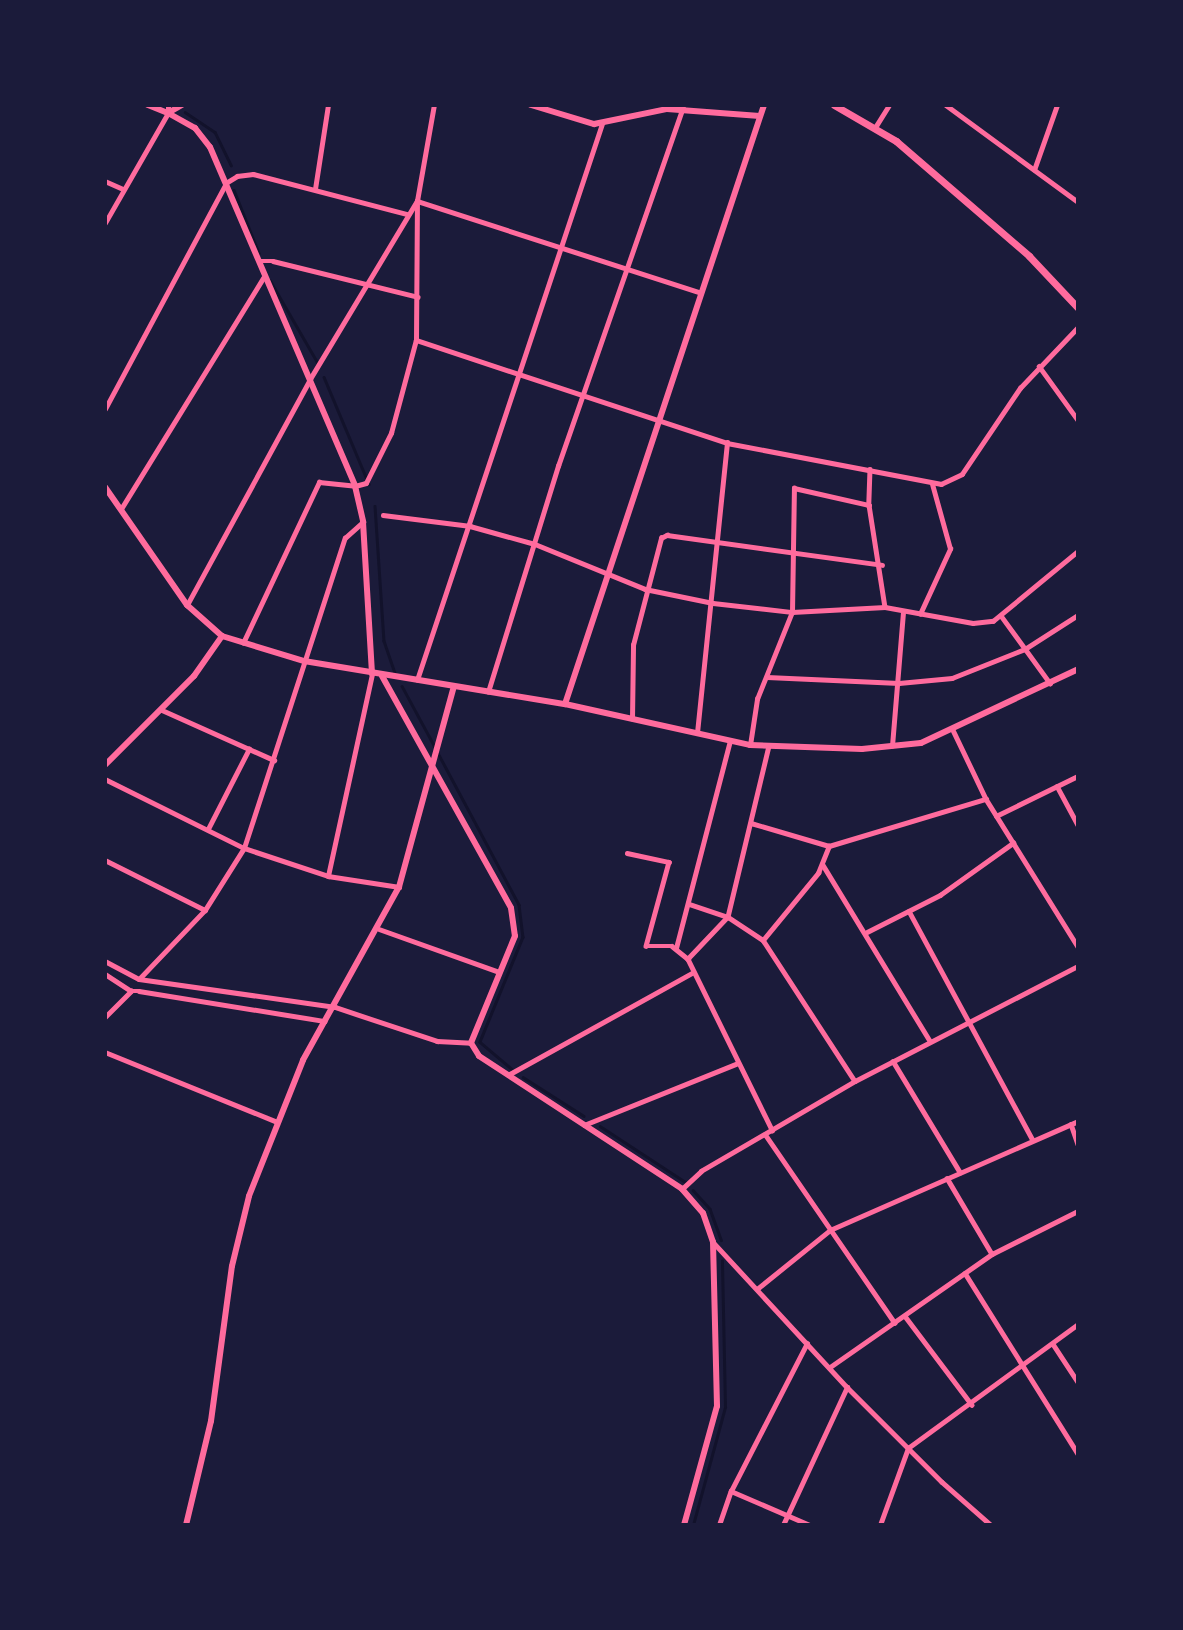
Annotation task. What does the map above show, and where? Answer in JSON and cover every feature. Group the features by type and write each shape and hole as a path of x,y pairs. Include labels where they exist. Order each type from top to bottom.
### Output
{"main road":[{"path":"834,105 876,126 1029,256 1078,308"}],"street":[{"path":"148,105 168,109 203,136 226,183 263,278 310,379 355,486 363,522 372,674 328,876"},
{"path":"105,223 168,109 182,105"},
{"path":"315,189 328,105"},
{"path":"242,644 319,482 355,486 370,479 391,433 416,340 417,201 434,105"},
{"path":"531,105 579,122 602,124 683,108 760,116"},
{"path":"565,704 657,418 764,105"},
{"path":"876,126 889,105"},
{"path":"946,105 1078,202"},
{"path":"1034,170 1057,105"},
{"path":"488,691 627,267 683,108"},
{"path":"417,681 602,124"},
{"path":"105,409 226,183 253,174 407,214"},
{"path":"105,181 123,189"},
{"path":"187,605 310,379 417,201"},
{"path":"417,201 699,292"},
{"path":"258,261 273,261 418,297"},
{"path":"121,509 263,278"},
{"path":"416,340 586,394 727,443 932,483 948,483 962,474 1039,366 1078,327"},
{"path":"1039,366 1078,420"},
{"path":"697,734 713,603 727,443"},
{"path":"870,469 869,505 882,565 886,607"},
{"path":"919,614 950,549 932,483"},
{"path":"105,487 187,605 222,636 304,661 382,676 565,704 750,745 892,746 921,743 1078,669"},
{"path":"750,745 751,719 792,612 794,488 869,505"},
{"path":"383,515 470,526 535,544 645,589 713,603 792,612 886,607 972,623 1002,617 1078,551"},
{"path":"139,979 205,910 244,848 345,538 363,522"},
{"path":"632,719 633,645 645,589 661,538 667,535 882,565"},
{"path":"892,746 904,611"},
{"path":"767,677 896,683 951,678 1026,649 1078,615"},
{"path":"1002,617 1050,683"},
{"path":"105,765 194,676 222,636"},
{"path":"382,676 511,908 515,936 471,1043"},
{"path":"186,1525 211,1421 240,1227 277,1122 325,1021 379,929 399,887 454,686"},
{"path":"162,710 274,760"},
{"path":"953,730 986,799 1078,947"},
{"path":"676,948 730,741"},
{"path":"688,959 727,917 769,746"},
{"path":"208,829 249,749"},
{"path":"996,816 1078,776"},
{"path":"105,779 244,848 328,876 399,887"},
{"path":"1057,786 1078,825"},
{"path":"751,822 829,846 986,799"},
{"path":"867,932 909,911 1013,843"},
{"path":"763,940 823,865 829,846"},
{"path":"626,853 669,862 646,947 676,948 688,959 692,973 736,1064 772,1130"},
{"path":"105,860 205,910"},
{"path":"823,865 867,932 930,1041"},
{"path":"689,904 727,917 763,940 855,1081"},
{"path":"909,911 1033,1140"},
{"path":"379,929 499,972"},
{"path":"105,961 139,979 335,1007 437,1041 471,1043"},
{"path":"682,1189 701,1171 855,1081 1078,965"},
{"path":"507,1076 692,973"},
{"path":"105,974 131,991 254,1006 325,1021"},
{"path":"105,1017 131,991"},
{"path":"471,1043 479,1056 507,1076 682,1189 703,1213 713,1242 717,1406 684,1525"},
{"path":"105,1052 277,1122"},
{"path":"893,1061 960,1172"},
{"path":"583,1125 736,1064"},
{"path":"757,1289 830,1230 1078,1121"},
{"path":"1071,1124 1078,1144"},
{"path":"765,1134 895,1323"},
{"path":"947,1178 992,1254"},
{"path":"830,1367 992,1254 1078,1211"},
{"path":"713,1242 847,1387 991,1525"},
{"path":"965,1273 1020,1367 1078,1454"},
{"path":"905,1316 972,1405"},
{"path":"880,1525 908,1448 972,1405 1078,1324"},
{"path":"719,1525 731,1491 807,1343"},
{"path":"1053,1344 1078,1382"},
{"path":"783,1525 786,1513 847,1387"},
{"path":"1073,1448 1078,1444"},
{"path":"731,1491 810,1525"}],"waterway":[{"path":"185,112 215,132 231,165"},
{"path":"234,190 259,253"},
{"path":"270,280 318,363"},
{"path":"324,377 369,484"},
{"path":"375,506 384,641 395,673"},
{"path":"402,686 435,747"},
{"path":"438,753 519,905 523,937 480,1042 512,1069"},
{"path":"523,1077 584,1116"},
{"path":"600,1126 687,1183"},
{"path":"693,1190 710,1209 721,1240"},
{"path":"693,1525 725,1407 722,1261"}]}
